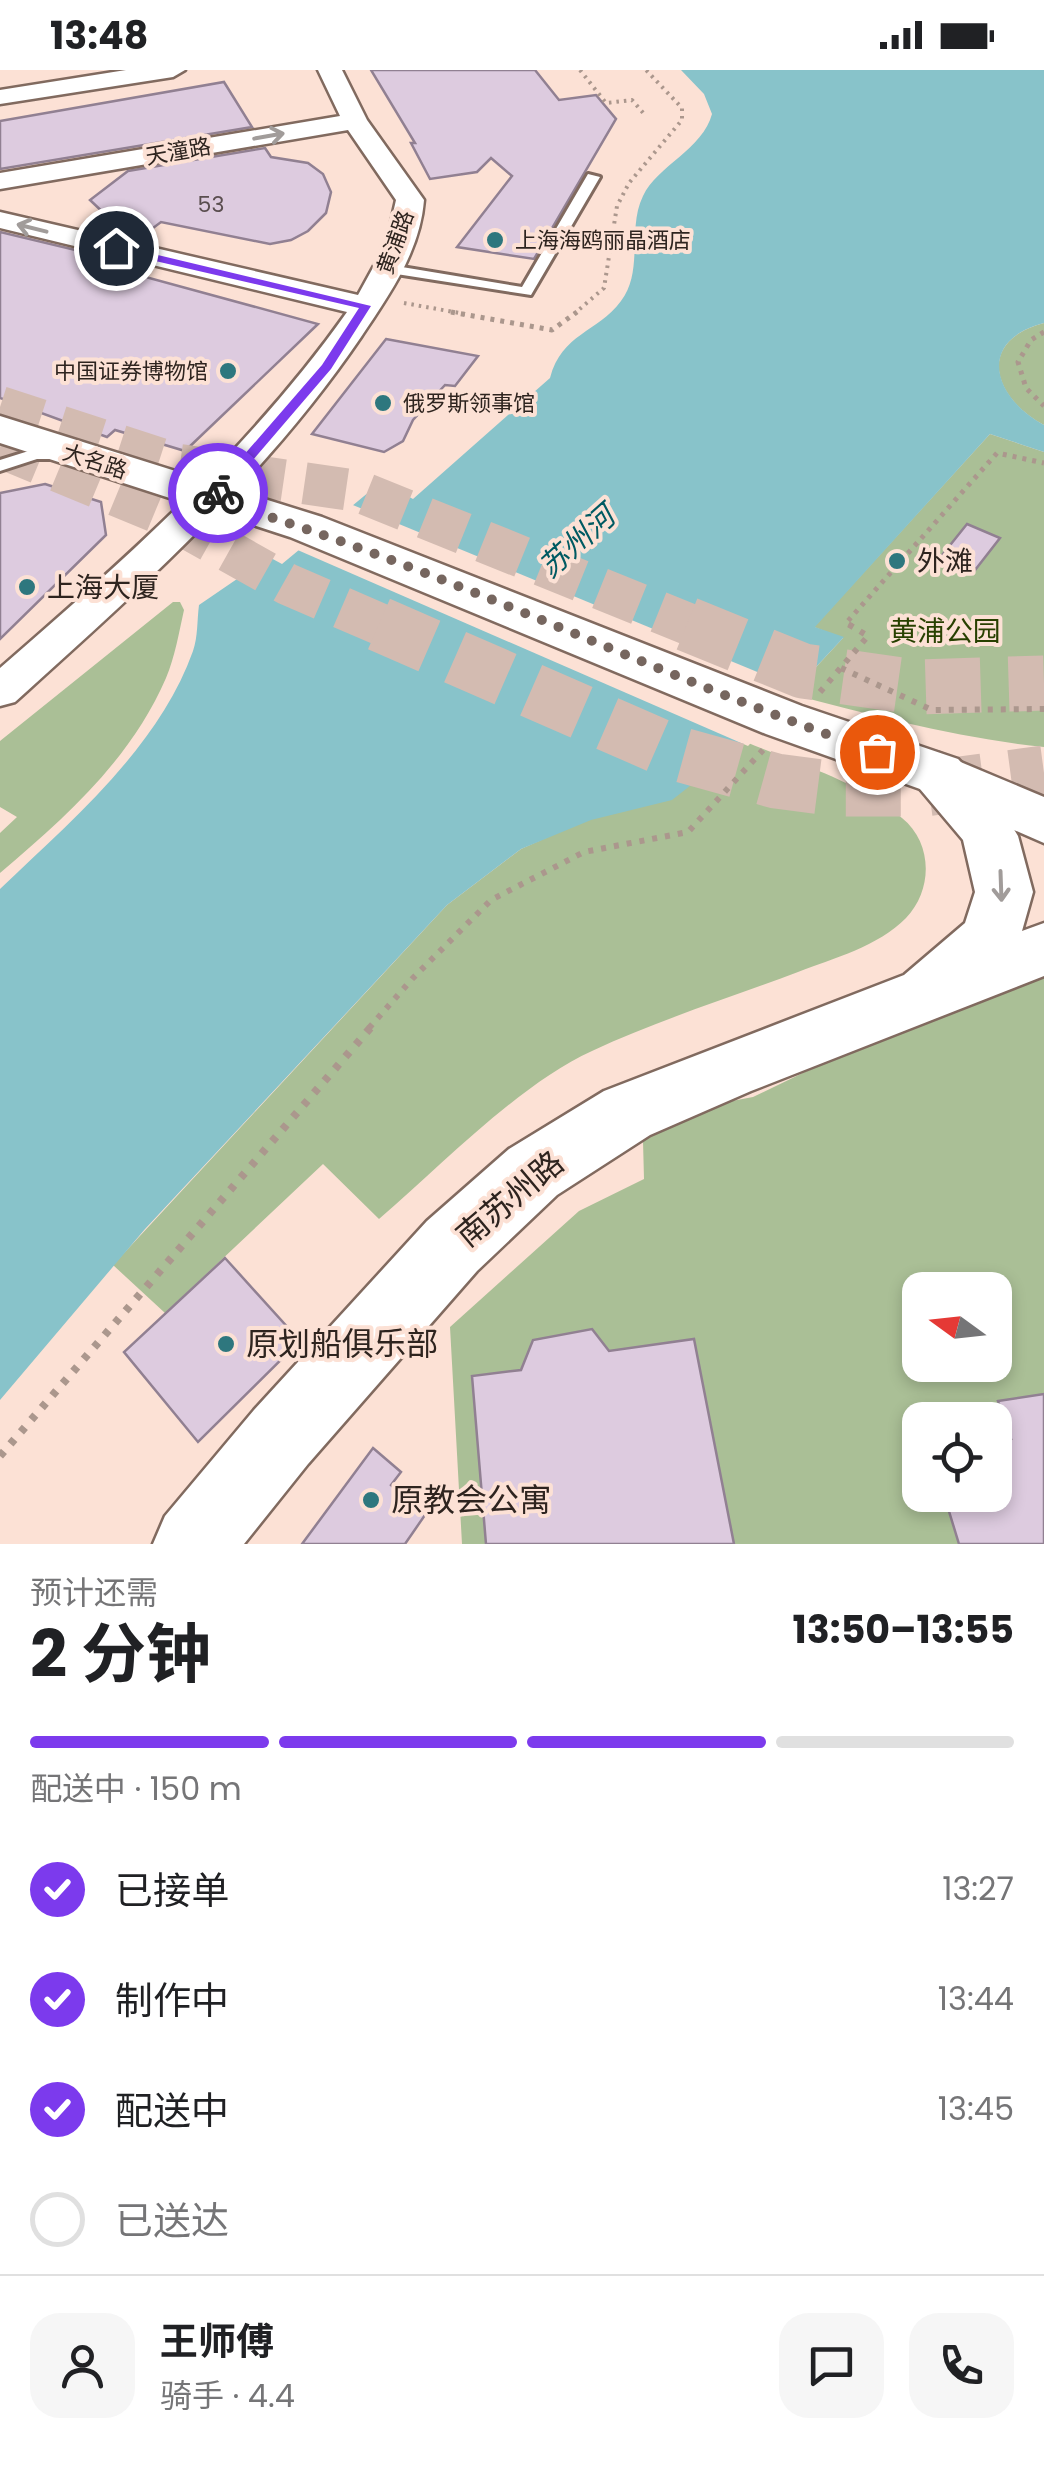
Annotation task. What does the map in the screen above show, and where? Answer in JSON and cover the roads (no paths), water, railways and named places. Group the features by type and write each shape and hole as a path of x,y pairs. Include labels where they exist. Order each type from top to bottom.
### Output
{"street":[{"path":"0,97 172,70"},
{"name":"黄浦路","path":"0,692 161,550 212,499 327,367 390,269 410,200 355,121 330,70"},
{"name":"天潼路","path":"0,181 355,121"},
{"path":"0,220 307,296 368,301"},
{"name":"大名路","path":"0,429 306,527 788,722 939,774"},
{"path":"939,774 1044,785"},
{"path":"939,774 1016,812 1044,821"},
{"name":"南苏州路","path":"927,992 974,955 991,936 1004,892 990,836 975,813 939,774"},
{"name":"南苏州路","path":"193,1544 280,1437 452,1246 533,1172 627,1113 927,992 1044,950"}],"lane":[{"path":"390,269 526,292 593,178"},
{"path":"0,466 36,454 72,454"}],"water":[{"name":"苏州河","path":"681,70 1044,70 1044,323 1022,331 1008,343 1000,356 999,371 1013,400 1044,425 1044,452 990,434 815,627 844,637 746,742 672,800 591,820 521,849 447,905 145,1229 0,1400 0,889 136,751 178,686 193,651 199,605 269,557 282,564 381,482 413,499 550,378 571,342 612,312 632,276 636,222 643,196 658,175 699,137 712,114 704,94"}],"tunnel":[{"path":"0,407 179,465 358,491 693,626"},
{"path":"0,447 164,515 287,584 384,626"},
{"path":"379,624 675,753 776,781 838,789 924,789 1044,773"},
{"path":"687,624 803,671 916,687 1044,683"}],"place":[{"name":"上海海鸥丽晶酒店","path":"495,240"},
{"name":"中国证券博物馆","path":"228,371"},
{"name":"俄罗斯领事馆","path":"383,403"},
{"name":"外滩","path":"897,561"},
{"name":"上海大厦","path":"27,587"},
{"name":"原划船俱乐部","path":"226,1344"},
{"name":"原教会公寓","path":"371,1500"}],"park label":[{"name":"黄浦公园","path":"945,631"}]}
